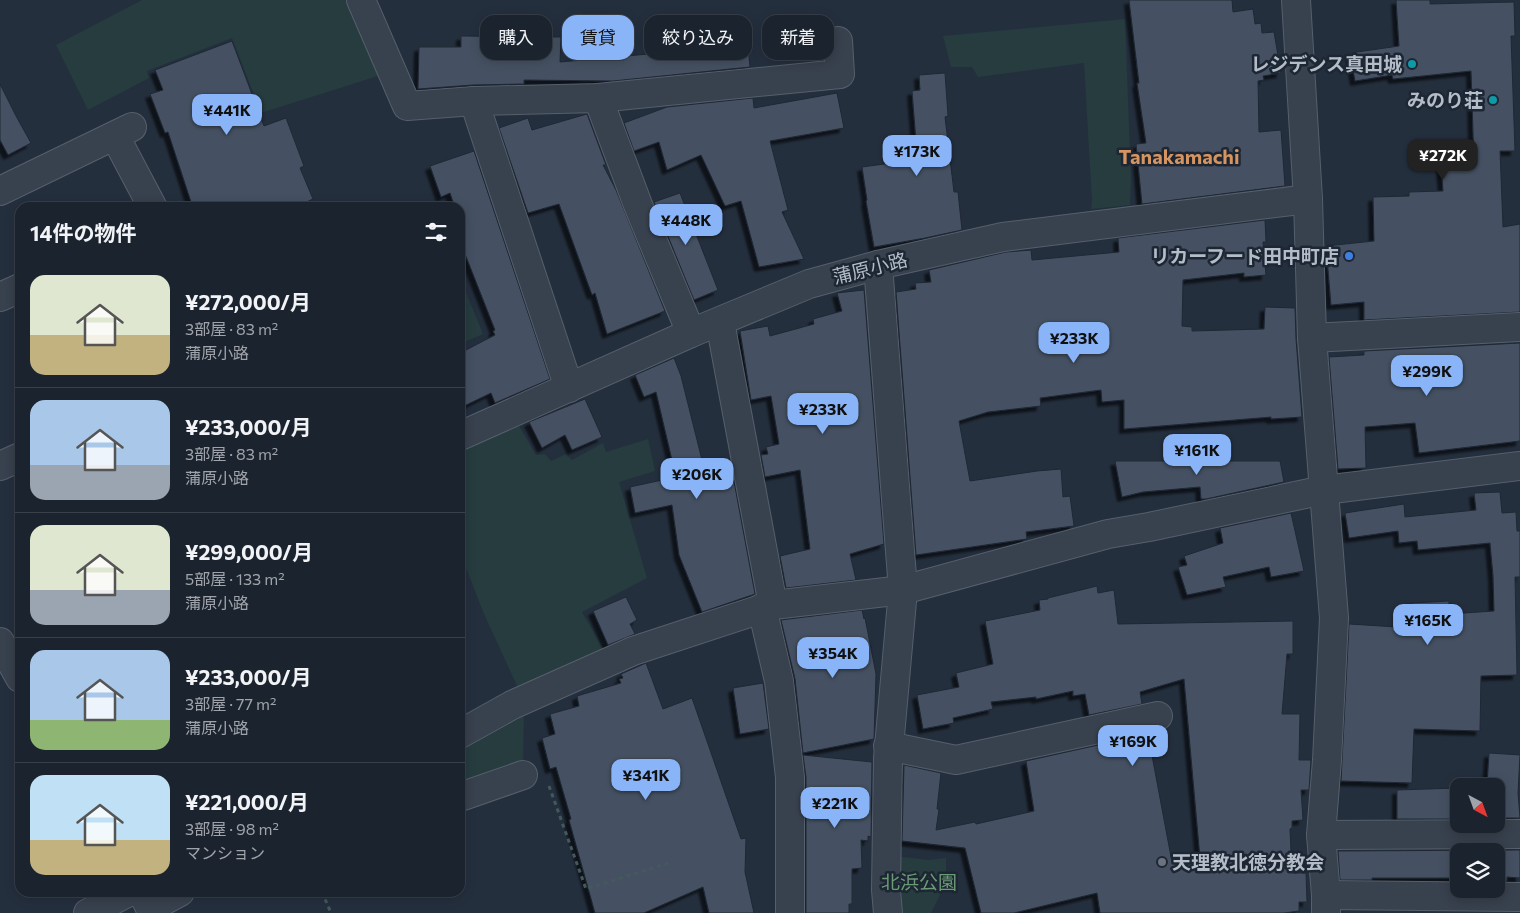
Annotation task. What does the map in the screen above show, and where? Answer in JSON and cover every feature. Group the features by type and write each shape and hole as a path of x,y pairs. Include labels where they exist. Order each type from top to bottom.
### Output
{"street":[{"path":"361,0 407,106 474,101 598,98 840,74 838,41"},
{"path":"1296,0 1308,199 1312,338 1334,618 1327,760 1321,835 1326,904 1520,897"},
{"path":"598,98 638,205 691,334"},
{"path":"474,101 569,388"},
{"path":"0,191 123,131 151,202"},
{"name":"蒲原小路","path":"465,434 809,284 878,265 1003,237 1308,199"},
{"path":"878,265 904,590 888,746 886,890 888,913"},
{"path":"0,297 15,290"},
{"path":"720,322 779,682 790,777 790,913"},
{"path":"1312,338 1520,327"},
{"path":"0,466 15,459"},
{"path":"465,731 512,705 633,651 768,607 904,590 1108,534 1324,490 1520,466"},
{"path":"8,646 15,665"},
{"path":"888,746 956,760 1158,716"},
{"path":"465,795 523,774"},
{"path":"1321,835 1520,834"},
{"path":"88,913 159,897"}],"path":[{"path":"549,786 586,889 672,862"},
{"path":"324,897 331,913"}],"green space":[{"path":"142,0 348,0 381,75 261,113 232,38 147,71 149,78 88,110 56,45"},
{"path":"1125,19 1131,180 1130,205 1091,209 1084,63 978,77 972,67 951,67 943,36"},
{"path":"465,290 483,334 465,342"},
{"path":"515,419 536,455 545,454 551,461 566,454 572,460 603,443 606,452 648,439 655,471 619,482 647,578 582,612 606,653 518,688 484,614 465,566 465,443"},
{"path":"524,712 523,767 465,788 465,744"},
{"name":"北浜公園","path":"894,856 928,860 946,858 946,883 931,913 898,913"}],"building":[{"path":"1129,0 1232,0 1233,12 1253,9 1255,24 1261,23 1262,33 1274,32 1281,73 1263,76 1264,80 1258,81 1259,132 1281,130 1285,186 1142,204 1136,144 1146,143 1137,83 1139,83"},
{"path":"1396,0 1430,0 1430,4 1514,2 1515,36 1511,36 1515,151 1500,151 1503,227 1520,224 1520,312 1364,320 1364,302 1331,305 1326,246 1374,241 1373,197 1409,196 1409,192 1443,191 1441,164 1474,163 1471,71 1393,79 1392,75 1355,81 1350,53 1399,46"},
{"path":"461,36 480,36 480,60 552,60 552,37 561,37 560,62 634,60 634,55 644,54 644,60 749,60 750,67 613,81 524,80 524,84 418,89 419,47 461,47"},
{"path":"232,41 264,126 286,118 304,166 300,168 313,199 307,202 191,202 168,132 165,133 150,94 163,90 155,70"},
{"path":"945,73 948,116 945,117 954,192 958,192 962,230 874,247 862,167 892,163 891,157 917,154 912,91 920,90 919,75"},
{"path":"0,84 31,143 8,155 0,140"},
{"path":"837,93 844,128 770,141 788,210 782,212 804,259 759,267 741,201 725,206 701,155 667,170 659,142 634,151 624,123 667,107 753,98 754,108"},
{"path":"587,114 606,165 603,165 616,190 665,311 607,334 595,293 592,295 559,204 528,213 499,128 528,118 532,130"},
{"path":"474,151 550,379 495,403 491,393 465,406 465,350 495,335 493,331 495,330 465,254 465,202 453,202 450,193 441,197 430,166"},
{"path":"680,193 718,290 694,300 654,202"},
{"path":"1265,220 1266,242 1263,242 1266,275 1244,277 1244,273 1183,280 1182,326 1192,327 1192,331 1264,329 1265,307 1295,308 1302,417 1271,419 1271,417 1124,429 1124,400 1102,402 1101,390 1040,398 1041,406 988,412 959,421 970,481 1061,469 1063,497 1070,496 1074,526 1026,532 1027,539 916,555 896,292 916,289 915,283 931,282 929,270 1006,252 1031,250 1032,260 1119,252 1118,238"},
{"path":"864,290 884,544 850,554 856,580 786,588 780,556 810,549 800,470 765,477 761,455 768,454 766,447 779,444 771,396 751,400 740,331 768,326 770,336 814,324 813,319 842,311 837,293"},
{"path":"1520,343 1520,441 1419,453 1415,423 1365,427 1366,468 1338,469 1329,357 1364,355 1364,351"},
{"path":"674,358 681,376 703,464 730,460 755,594 702,612 679,555 672,505 635,513 630,487 676,477 656,392 644,397 635,375"},
{"path":"585,399 602,437 572,450 565,435 542,448 529,422"},
{"path":"1115,461 1280,461 1284,482 1206,499 1201,499 1200,487 1143,492 1122,497"},
{"path":"1500,492 1502,513 1516,512 1517,531 1520,531 1520,577 1515,577 1517,675 1481,676 1480,731 1414,729 1412,783 1341,781 1349,624 1413,628 1412,603 1449,601 1449,614 1494,611 1490,543 1418,550 1417,541 1399,543 1398,531 1349,538 1345,513 1404,504 1405,517 1476,510 1474,493"},
{"path":"1291,513 1304,571 1271,577 1269,567 1223,577 1226,587 1187,595 1178,567 1187,565 1184,556 1223,543 1220,528"},
{"path":"1097,586 1098,593 1114,590 1118,624 1293,621 1293,654 1287,654 1282,714 1300,714 1299,760 1311,760 1309,790 1301,790 1303,820 1292,821 1292,828 1290,829 1292,873 1306,873 1307,902 1299,902 1299,911 1284,913 1100,913 1097,893 1014,913 981,913 965,848 902,841 904,765 941,773 936,830 975,822 976,824 1034,811 1026,761 1148,734 1172,862 1200,858 1184,679 1140,692 1142,704 1089,715 1085,694 1073,696 1073,691 1036,699 1036,697 991,702 993,709 953,718 954,723 923,729 917,695 959,687 956,673 993,664 985,621 1040,610 1039,600"},
{"path":"626,597 637,620 630,624 635,634 608,645 593,611"},
{"path":"862,610 876,674 874,739 803,753 795,679 781,620"},
{"path":"646,663 663,709 692,698 741,839 746,838 745,872 754,913 709,913 703,887 644,913 595,913 556,767 550,769 542,738 555,734 550,714 579,706 577,696 621,683 619,679 623,678 621,674"},
{"path":"763,683 769,729 740,734 733,688"},
{"path":"1489,753 1520,755 1518,793 1520,818 1505,818 1505,778 1487,778"},
{"path":"803,755 872,762 871,837 868,836 868,841 861,840 862,868 852,869 852,904 849,904 849,913 806,913 806,777"},
{"path":"1450,788 1450,819 1397,819 1397,790"},
{"path":"1450,850 1450,878 1340,880 1338,851"},
{"path":"1505,850 1520,850 1520,878 1507,877 1507,881 1505,881"}],"place":[{"name":"レジデンス真田城","path":"1412,64"},
{"name":"みのり荘","path":"1493,100"},
{"name":"リカーフード田中町店","path":"1349,256"},
{"name":"天理教北徳分教会","path":"1162,862"}],"district":[{"name":"Tanakamachi","path":"1179,157"}]}
